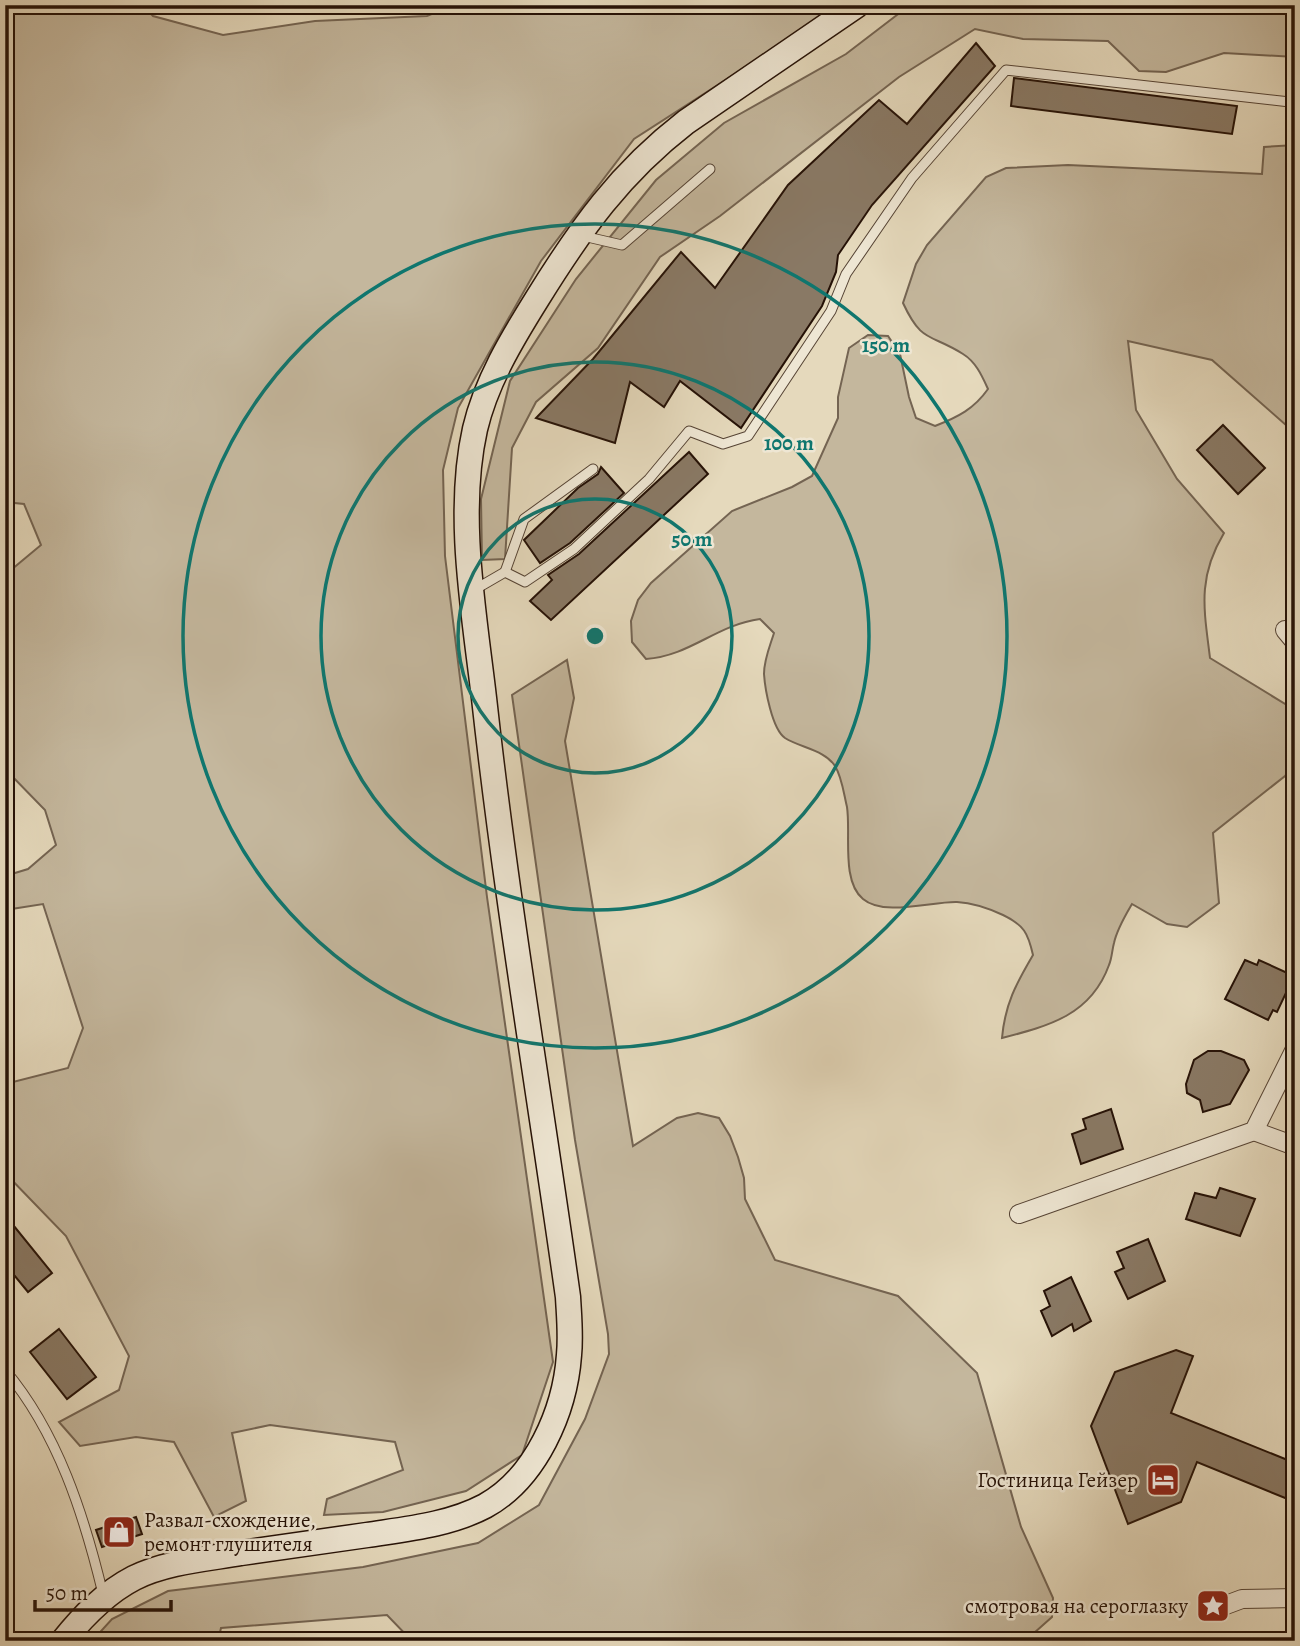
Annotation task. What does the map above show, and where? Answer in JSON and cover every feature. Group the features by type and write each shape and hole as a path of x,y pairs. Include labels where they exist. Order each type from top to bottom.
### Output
{"main road":[{"path":"63,1641 104,1598 145,1573 200,1560 442,1522 492,1502 517,1481 535,1458 554,1417 566,1377 569,1355 568,1297 499,830 472,590 467,505 475,427 485,394 529,311 578,235 616,186 662,141 857,5"}],"street":[{"path":"1254,1131 1295,1049"},
{"path":"1019,1214 1254,1131 1295,1146"},
{"path":"1217,1608 1242,1599 1295,1598"}],"lane":[{"path":"505,572 525,582 574,549 649,479 689,430 723,443 748,436 831,311 846,274 912,178 1006,71 1290,102"},
{"path":"578,235 622,245 710,169"},
{"path":"472,590 505,572 524,519 593,469"},
{"path":"5,1370 24,1393 64,1468 92,1548 104,1598"}],"shaded area":[{"path":"5,5 143,5 153,16 223,35 315,21 427,16 453,5 842,5 634,139 541,261 458,408 443,470 445,556 487,897 553,1362 522,1455 466,1491 383,1512 324,1515 327,1499 403,1470 395,1442 270,1425 232,1433 246,1501 214,1517 174,1442 136,1437 80,1446 59,1422 119,1390 129,1356 66,1236 5,1173 5,1084 68,1068 83,1028 43,904 5,910 5,876 28,869 56,845 45,810 6,770 5,575 41,545 24,504 5,502"},
{"path":"910,5 1295,5 1295,57 1224,53 1166,72 1139,71 1108,41 1023,39 975,29 899,77 720,216 660,257 598,348 536,402 512,448 505,559 482,560 481,499 510,381 576,279 656,180 724,123 846,54"},
{"path":"1295,145 1295,433 1212,360 1128,341 1136,410 1177,479 1224,533 1215,549 1206,579 1205,609 1210,658 1295,710 1295,762 1285,776 1213,833 1219,903 1187,927 1167,924 1132,904 1117,933 1109,965 1091,996 1080,1007 1052,1023 1002,1038 1012,995 1033,955 1027,935 1010,919 975,905 947,902 883,907 863,899 856,891 849,869 847,807 837,770 825,756 785,738 773,718 764,674 774,633 760,619 744,622 690,647 662,657 646,659 632,642 631,621 638,600 651,583 732,511 812,476 838,418 838,397 849,348 868,335 888,336 900,354 916,418 935,426 965,412 983,396 988,389 972,361 922,332 903,303 916,264 927,245 986,177 1006,168 1068,165 1262,174 1264,147"},
{"path":"567,660 574,698 565,741 633,1146 677,1118 698,1113 719,1118 738,1157 744,1178 745,1199 775,1260 898,1296 977,1373 1021,1527 1053,1598 1052,1617 1025,1641 412,1641 387,1615 221,1628 218,1641 92,1641 112,1619 168,1591 363,1567 478,1543 539,1505 585,1419 609,1354 608,1334 575,1140 512,695"}],"building":[{"path":"976,43 995,66 872,205 838,255 836,272 822,306 741,428 680,381 664,407 630,382 615,443 536,418 593,359 681,252 715,288 788,185 879,100 907,124"},
{"path":"1014,78 1237,106 1232,134 1011,106"},
{"path":"1223,425 1265,468 1238,494 1197,450"},
{"path":"689,452 708,474 551,620 530,601 552,580 548,575 579,554"},
{"path":"601,467 624,493 570,543 540,563 524,540 578,488 598,474"},
{"path":"1245,960 1257,965 1259,960 1294,976 1277,1012 1273,1010 1268,1020 1225,999"},
{"path":"1208,1051 1221,1051 1244,1060 1249,1070 1230,1104 1203,1112 1200,1100 1187,1093 1186,1084 1194,1060"},
{"path":"1111,1109 1123,1149 1081,1164 1072,1134 1086,1129 1083,1119"},
{"path":"1220,1188 1255,1199 1240,1236 1186,1219 1195,1193 1216,1198"},
{"path":"5,1215 52,1273 28,1292 5,1264"},
{"path":"1148,1239 1165,1281 1128,1299 1115,1272 1124,1268 1117,1252"},
{"path":"1071,1277 1091,1321 1074,1331 1072,1324 1052,1336 1041,1311 1050,1306 1044,1291"},
{"path":"59,1329 96,1377 67,1399 30,1352"},
{"path":"1176,1350 1193,1356 1171,1413 1295,1463 1295,1502 1197,1462 1181,1502 1128,1524 1091,1426 1115,1372"},
{"name":"Развал-схождение, ремонт глушителя","path":"136,1517 142,1534 102,1547 96,1530"}],"place":[{"name":"Гостиница Гейзер","path":"1163,1480"},
{"name":"Развал-схождение, ремонт глушителя","path":"119,1532"},
{"name":"смотровая на сероглазку","path":"1213,1606"}]}
